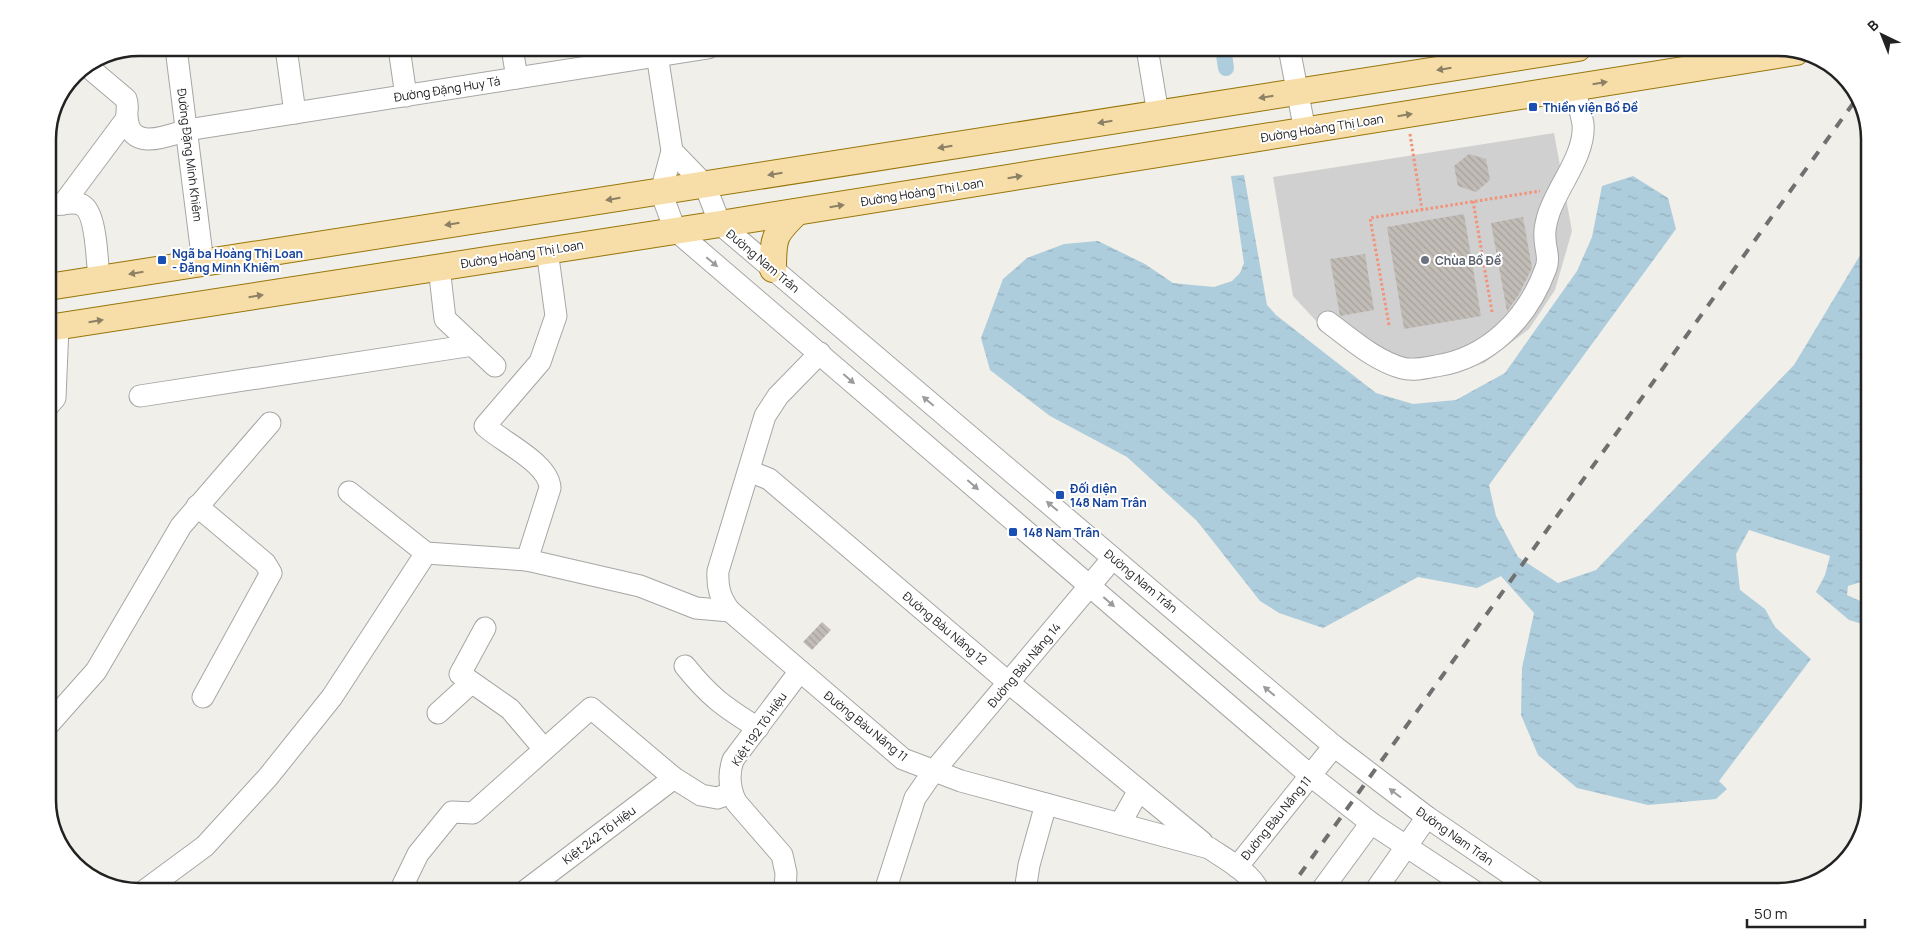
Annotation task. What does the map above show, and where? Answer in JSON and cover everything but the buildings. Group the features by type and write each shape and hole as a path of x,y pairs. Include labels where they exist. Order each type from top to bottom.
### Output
{"main road":[{"path":"56,286 1527,56"},
{"name":"Đường Hoàng Thị Loan","path":"56,327 797,212 1771,56"},
{"path":"773,270 775,237 797,212"}],"street":[{"name":"Đường Đặng Minh Khiêm","path":"177,56 203,263"},
{"path":"287,56 295,113"},
{"path":"400,56 406,96"},
{"path":"513,56 516,78"},
{"name":"Đường Đặng Huy Tá","path":"127,118 131,131 142,139 149,141 187,130 516,78 634,56"},
{"path":"657,56 672,151 661,192 675,230 1311,776 1371,823 1461,883"},
{"path":"1148,56 1158,114"},
{"path":"1290,56 1305,130"},
{"path":"56,204 127,118 128,105 126,99 92,71"},
{"path":"1328,322 1365,350 1403,368 1418,369 1449,364 1478,354 1507,331 1533,298 1547,266 1548,258 1545,235 1552,206 1582,136 1583,124 1574,87"},
{"name":"Đường Nam Trân","path":"672,151 705,185 720,224 773,270 1334,746 1427,817 1523,883"},
{"path":"56,205 82,204 91,215 100,279"},
{"path":"527,560 550,488 550,481 545,472 531,459 496,437 485,426 540,362 556,316 546,250"},
{"path":"439,267 445,319 495,366"},
{"path":"140,396 473,345"},
{"name":"Đường Bàu Năng 11","path":"820,353 778,396 765,416 718,570 717,584 721,599 730,611 903,759 933,772 1209,848 1237,867 1334,746"},
{"path":"56,716 96,671 164,552 197,506 270,423"},
{"name":"Đường Bàu Năng 12","path":"749,471 769,479 1009,683 1209,848"},
{"path":"350,492 426,553 527,560 640,586 696,608 730,611"},
{"path":"197,506 265,563 271,573 203,697"},
{"path":"156,883 205,846 268,777 332,697 426,553"},
{"name":"Đường Bàu Năng 14","path":"888,883 915,798 933,772 1113,558"},
{"path":"486,628 460,674 510,709 544,748"},
{"path":"685,666 708,694 758,728"},
{"name":"Kiệt 192 Tô Hiệu","path":"732,793 730,771 734,760 800,671"},
{"path":"438,713 471,683"},
{"path":"404,883 418,854 452,812 473,813 591,708 674,778 708,798 717,798 732,793 736,802 782,855 786,873 785,883"},
{"name":"Kiệt 242 Tô Hiệu","path":"536,883 674,778"},
{"path":"1120,824 1139,790"},
{"path":"1026,883 1046,804"},
{"path":"1381,883 1427,817"},
{"path":"1328,883 1371,823"},
{"path":"1237,867 1255,883"}],"path":[{"path":"1407,114 1422,210"},
{"path":"1389,326 1370,218 1561,187"},
{"path":"1473,201 1492,312"}],"shaded area":[{"name":"Chùa Bồ Đề","path":"1554,133 1572,231 1555,290 1529,329 1484,363 1439,375 1329,335 1293,296 1273,177"}],"water":[{"path":"1244,175 1267,305 1276,315 1376,393 1413,404 1456,400 1505,373 1577,271 1592,237 1602,186 1633,176 1668,198 1676,229 1489,485 1496,516 1518,557 1558,583 1596,570 1794,365 1861,254 1861,582 1848,586 1847,595 1861,601 1861,624 1849,620 1816,592 1825,575 1830,556 1749,530 1736,554 1740,590 1765,609 1775,627 1811,659 1719,781 1727,789 1716,799 1648,805 1577,788 1538,755 1521,715 1522,668 1534,613 1501,576 1477,588 1418,577 1323,628 1279,613 1260,601 1197,521 1127,457 1050,416 990,370 981,338 1003,279 1027,258 1064,244 1098,241 1145,264 1173,283 1214,287 1232,281 1240,273 1244,263 1231,176"}],"waterway":[{"path":"1224,56 1226,68"}],"railway":[{"path":"1294,883 1853,104"}],"place":[{"name":"Thiền viện Bồ Đề","path":"1533,107"},
{"name":"Ngã ba Hoàng Thị Loan - Đặng Minh Khiêm","path":"162,260"},
{"name":"Chùa Bồ Đề","path":"1425,260"},
{"name":"Đối diện 148 Nam Trân","path":"1060,495"},
{"name":"148 Nam Trân","path":"1013,532"}]}
